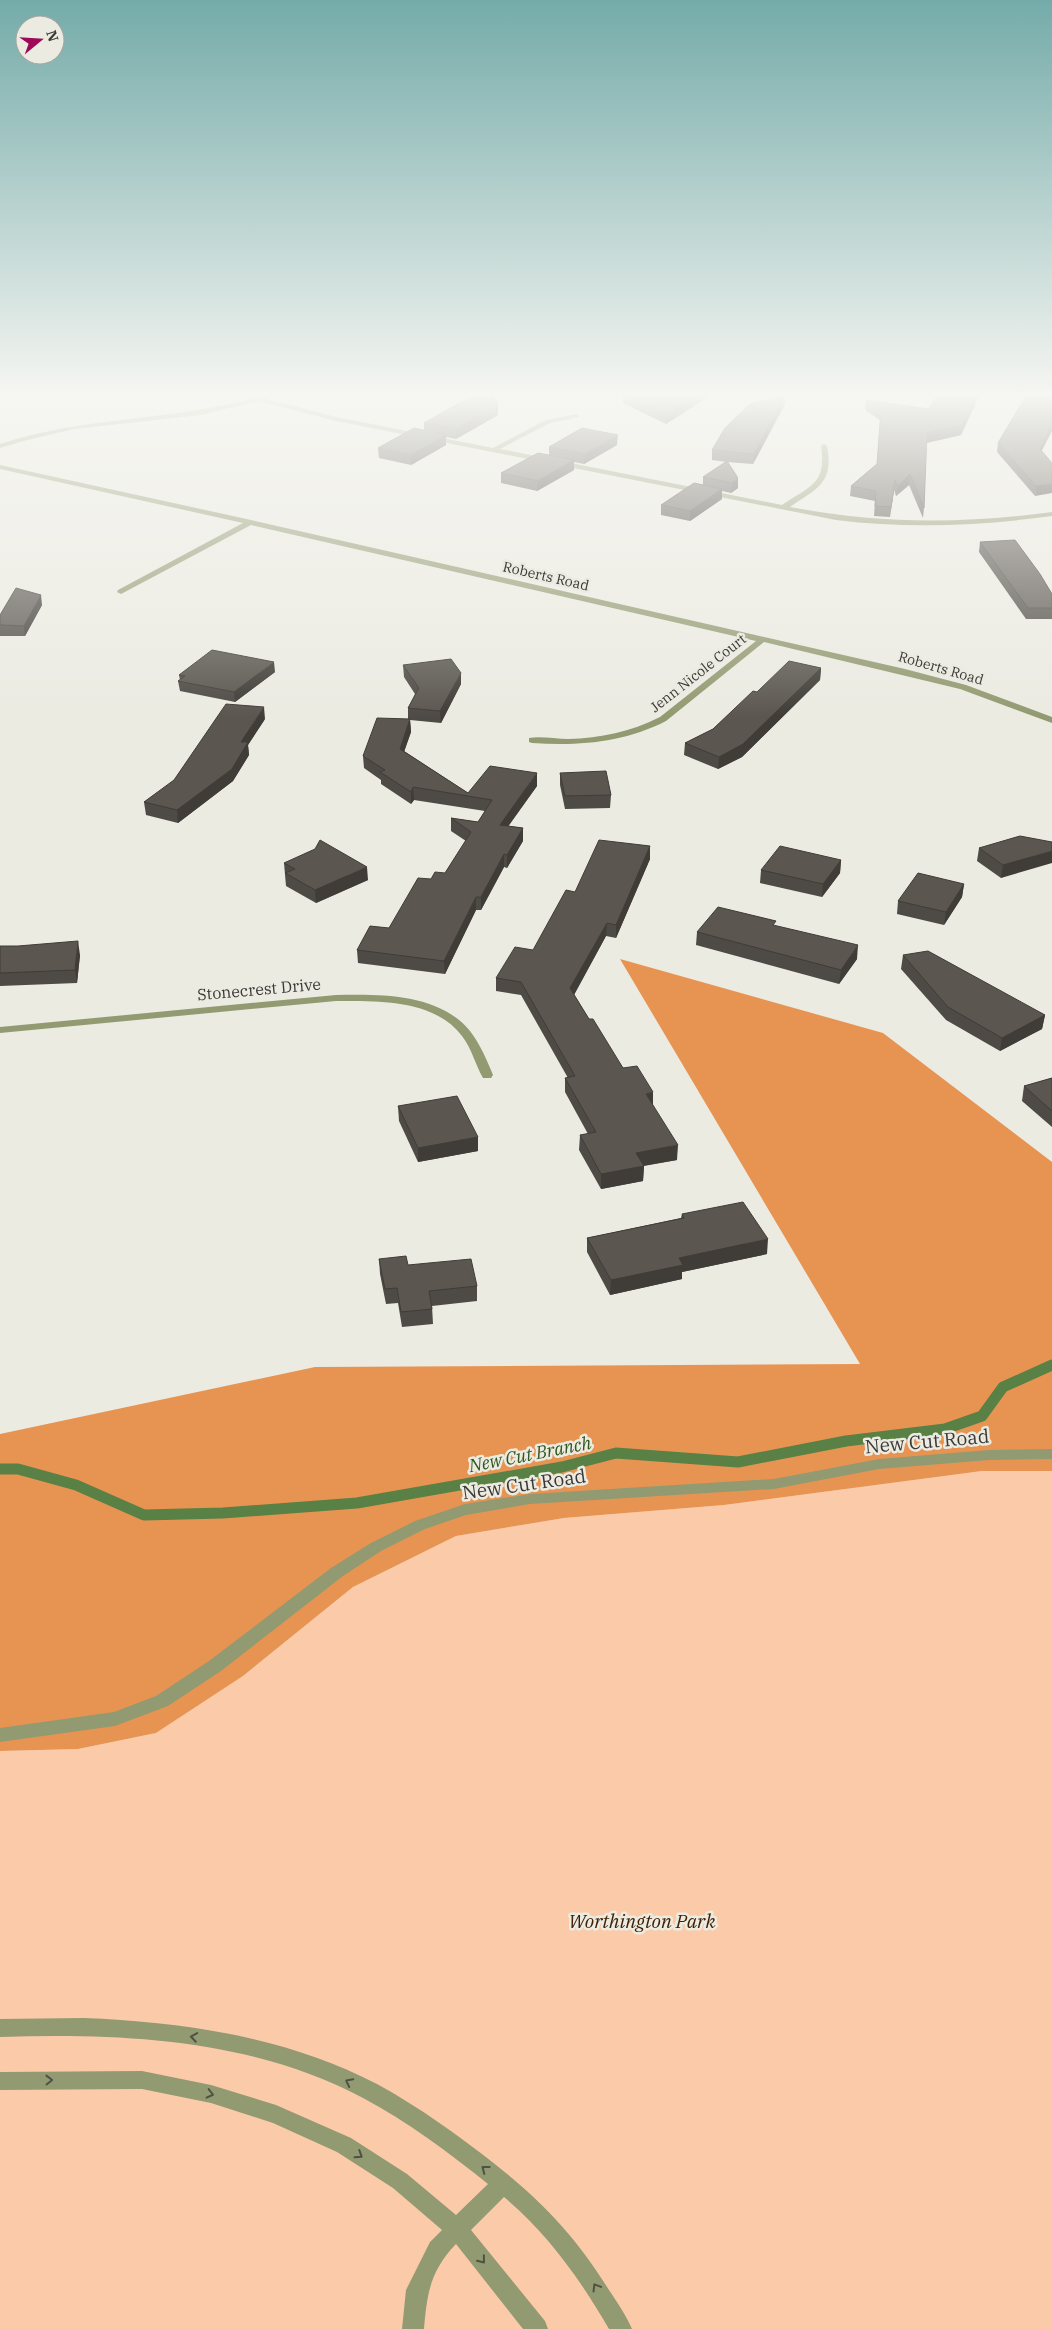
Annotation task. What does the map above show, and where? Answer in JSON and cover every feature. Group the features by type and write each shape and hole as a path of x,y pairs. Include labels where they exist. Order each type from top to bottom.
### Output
{"street":[{"name":"Roberts Road","path":"149,500 905,672 963,687 1052,720"},
{"path":"743,500 871,522 932,526 993,522 1052,514"},
{"path":"783,508 795,500"},
{"path":"121,592 251,522"},
{"name":"Jenn Nicole Court","path":"532,740 560,742 598,740 647,728 663,719 762,640"},
{"name":"Stonecrest Drive","path":"0,1030 336,998 367,997 399,1000 428,1008 450,1019 463,1030 474,1045 487,1075"},
{"name":"New Cut Road","path":"0,1735 115,1719 162,1701 215,1666 336,1572 376,1547 420,1525 465,1510 530,1499 774,1484 880,1464 988,1455 1052,1454"},
{"path":"0,2028 57,2026 155,2031 238,2044 332,2073 385,2100 445,2137 503,2183 557,2234 591,2278 621,2329"},
{"path":"0,2081 142,2080 211,2094 258,2108 276,2114 344,2145 400,2182 456,2229 537,2329"},
{"path":"413,2329 417,2290 437,2249 503,2183"}],"green space":[{"name":"Worthington Park","path":"982,1471 1052,1471 1052,2329 0,2329 0,1751 78,1749 156,1733 243,1676 353,1587 456,1536 564,1518 724,1505"}],"shaded area":[{"path":"620,959 883,1033 1052,1162 1052,1471 982,1471 724,1505 564,1518 456,1536 353,1587 243,1676 156,1733 78,1749 0,1751 0,1434 315,1367 860,1364"}],"building":[{"path":"669,500 706,500 690,511 661,505"},
{"path":"875,500 892,500 891,507 875,506"},
{"path":"1015,540 1052,594 1052,608 1028,608 980,542"},
{"path":"16,588 41,595 24,626 0,625 0,615"},
{"path":"212,650 274,662 234,692 178,681 185,676 179,675"},
{"path":"451,659 461,673 440,711 408,708 419,688 403,665"},
{"path":"789,661 821,668 743,744 719,757 685,743 713,729 753,691 757,692"},
{"path":"226,704 264,707 241,742 248,742 232,769 177,810 144,802 174,780"},
{"path":"377,718 410,719 400,749 468,793 490,766 537,773 500,825 523,828 507,855 504,854 481,897 476,897 444,961 357,950 370,926 389,928 418,878 431,879 435,872 445,873 471,832 451,818 478,822 492,800 413,787 411,792 380,772 385,770 363,756"},
{"path":"606,771 611,795 565,796 560,773"},
{"path":"1020,836 1052,842 1052,851 1003,865 979,848"},
{"path":"320,840 367,867 315,890 285,873 295,869 284,863 315,849"},
{"path":"599,840 650,846 616,925 607,923 570,988 589,1019 593,1019 623,1068 637,1066 653,1092 646,1094 678,1145 636,1153 644,1166 601,1174 580,1135 596,1132 565,1078 575,1076 521,982 496,978 515,947 533,950 566,890 575,892"},
{"path":"780,846 841,860 823,884 761,870"},
{"path":"918,873 964,884 946,912 898,901"},
{"path":"718,907 776,921 773,925 858,945 841,970 697,932"},
{"path":"78,941 75,970 0,973 0,946"},
{"path":"928,951 1045,1015 1002,1038 948,1007 903,955"},
{"path":"1052,1078 1052,1111 1024,1086"},
{"path":"457,1096 478,1137 418,1148 398,1106"},
{"path":"743,1202 768,1239 679,1258 683,1265 611,1280 587,1238 684,1218 682,1214"},
{"path":"406,1256 408,1265 471,1259 477,1286 429,1291 432,1309 401,1312 397,1288 385,1289 379,1259"}],"waterway":[{"name":"New Cut Branch","path":"0,1469 18,1469 76,1485 144,1515 223,1513 357,1503 562,1467 616,1453 738,1462 846,1441 945,1429 982,1416 1003,1387 1052,1365"}]}
